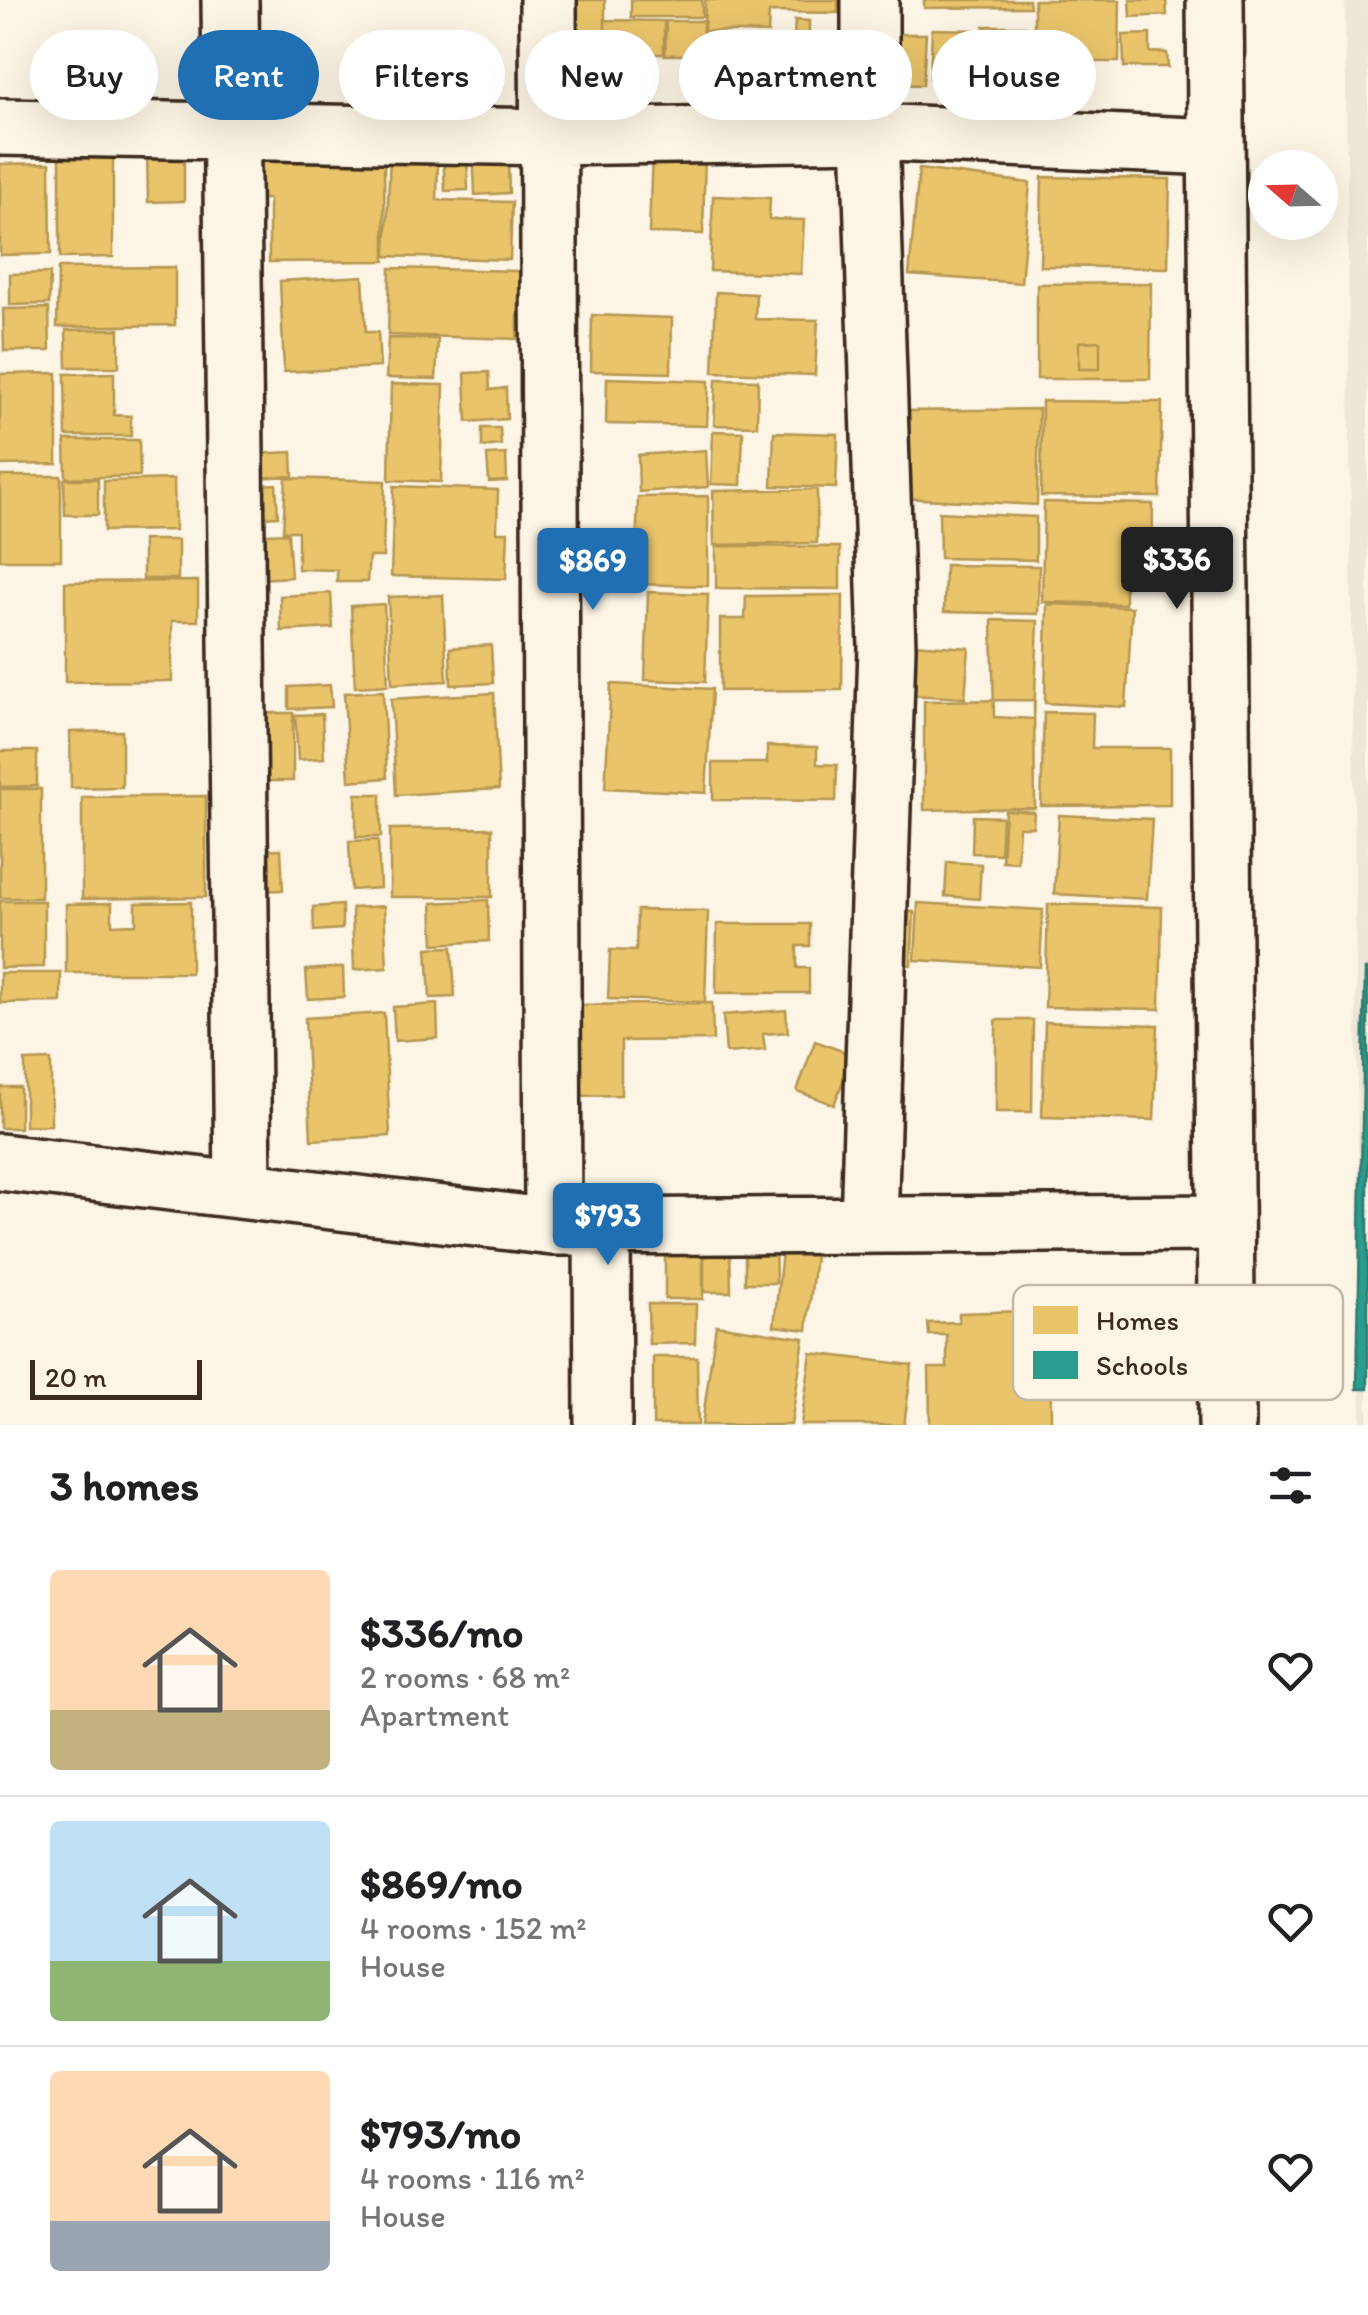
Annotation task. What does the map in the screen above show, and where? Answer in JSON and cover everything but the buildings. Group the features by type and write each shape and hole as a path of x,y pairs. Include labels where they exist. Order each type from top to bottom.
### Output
{"street":[{"path":"230,0 243,1190"},
{"path":"548,0 578,1226 603,1425"},
{"path":"870,0 870,132 887,647 870,1224"},
{"path":"1215,0 1226,1285"},
{"path":"0,127 549,136 870,132 1216,147"},
{"path":"0,1162 578,1226 1225,1222"},
{"path":"1227,1400 1227,1425"}],"shaded area":[{"path":"1345,0 1368,0 1368,1425 1361,1425"}]}
